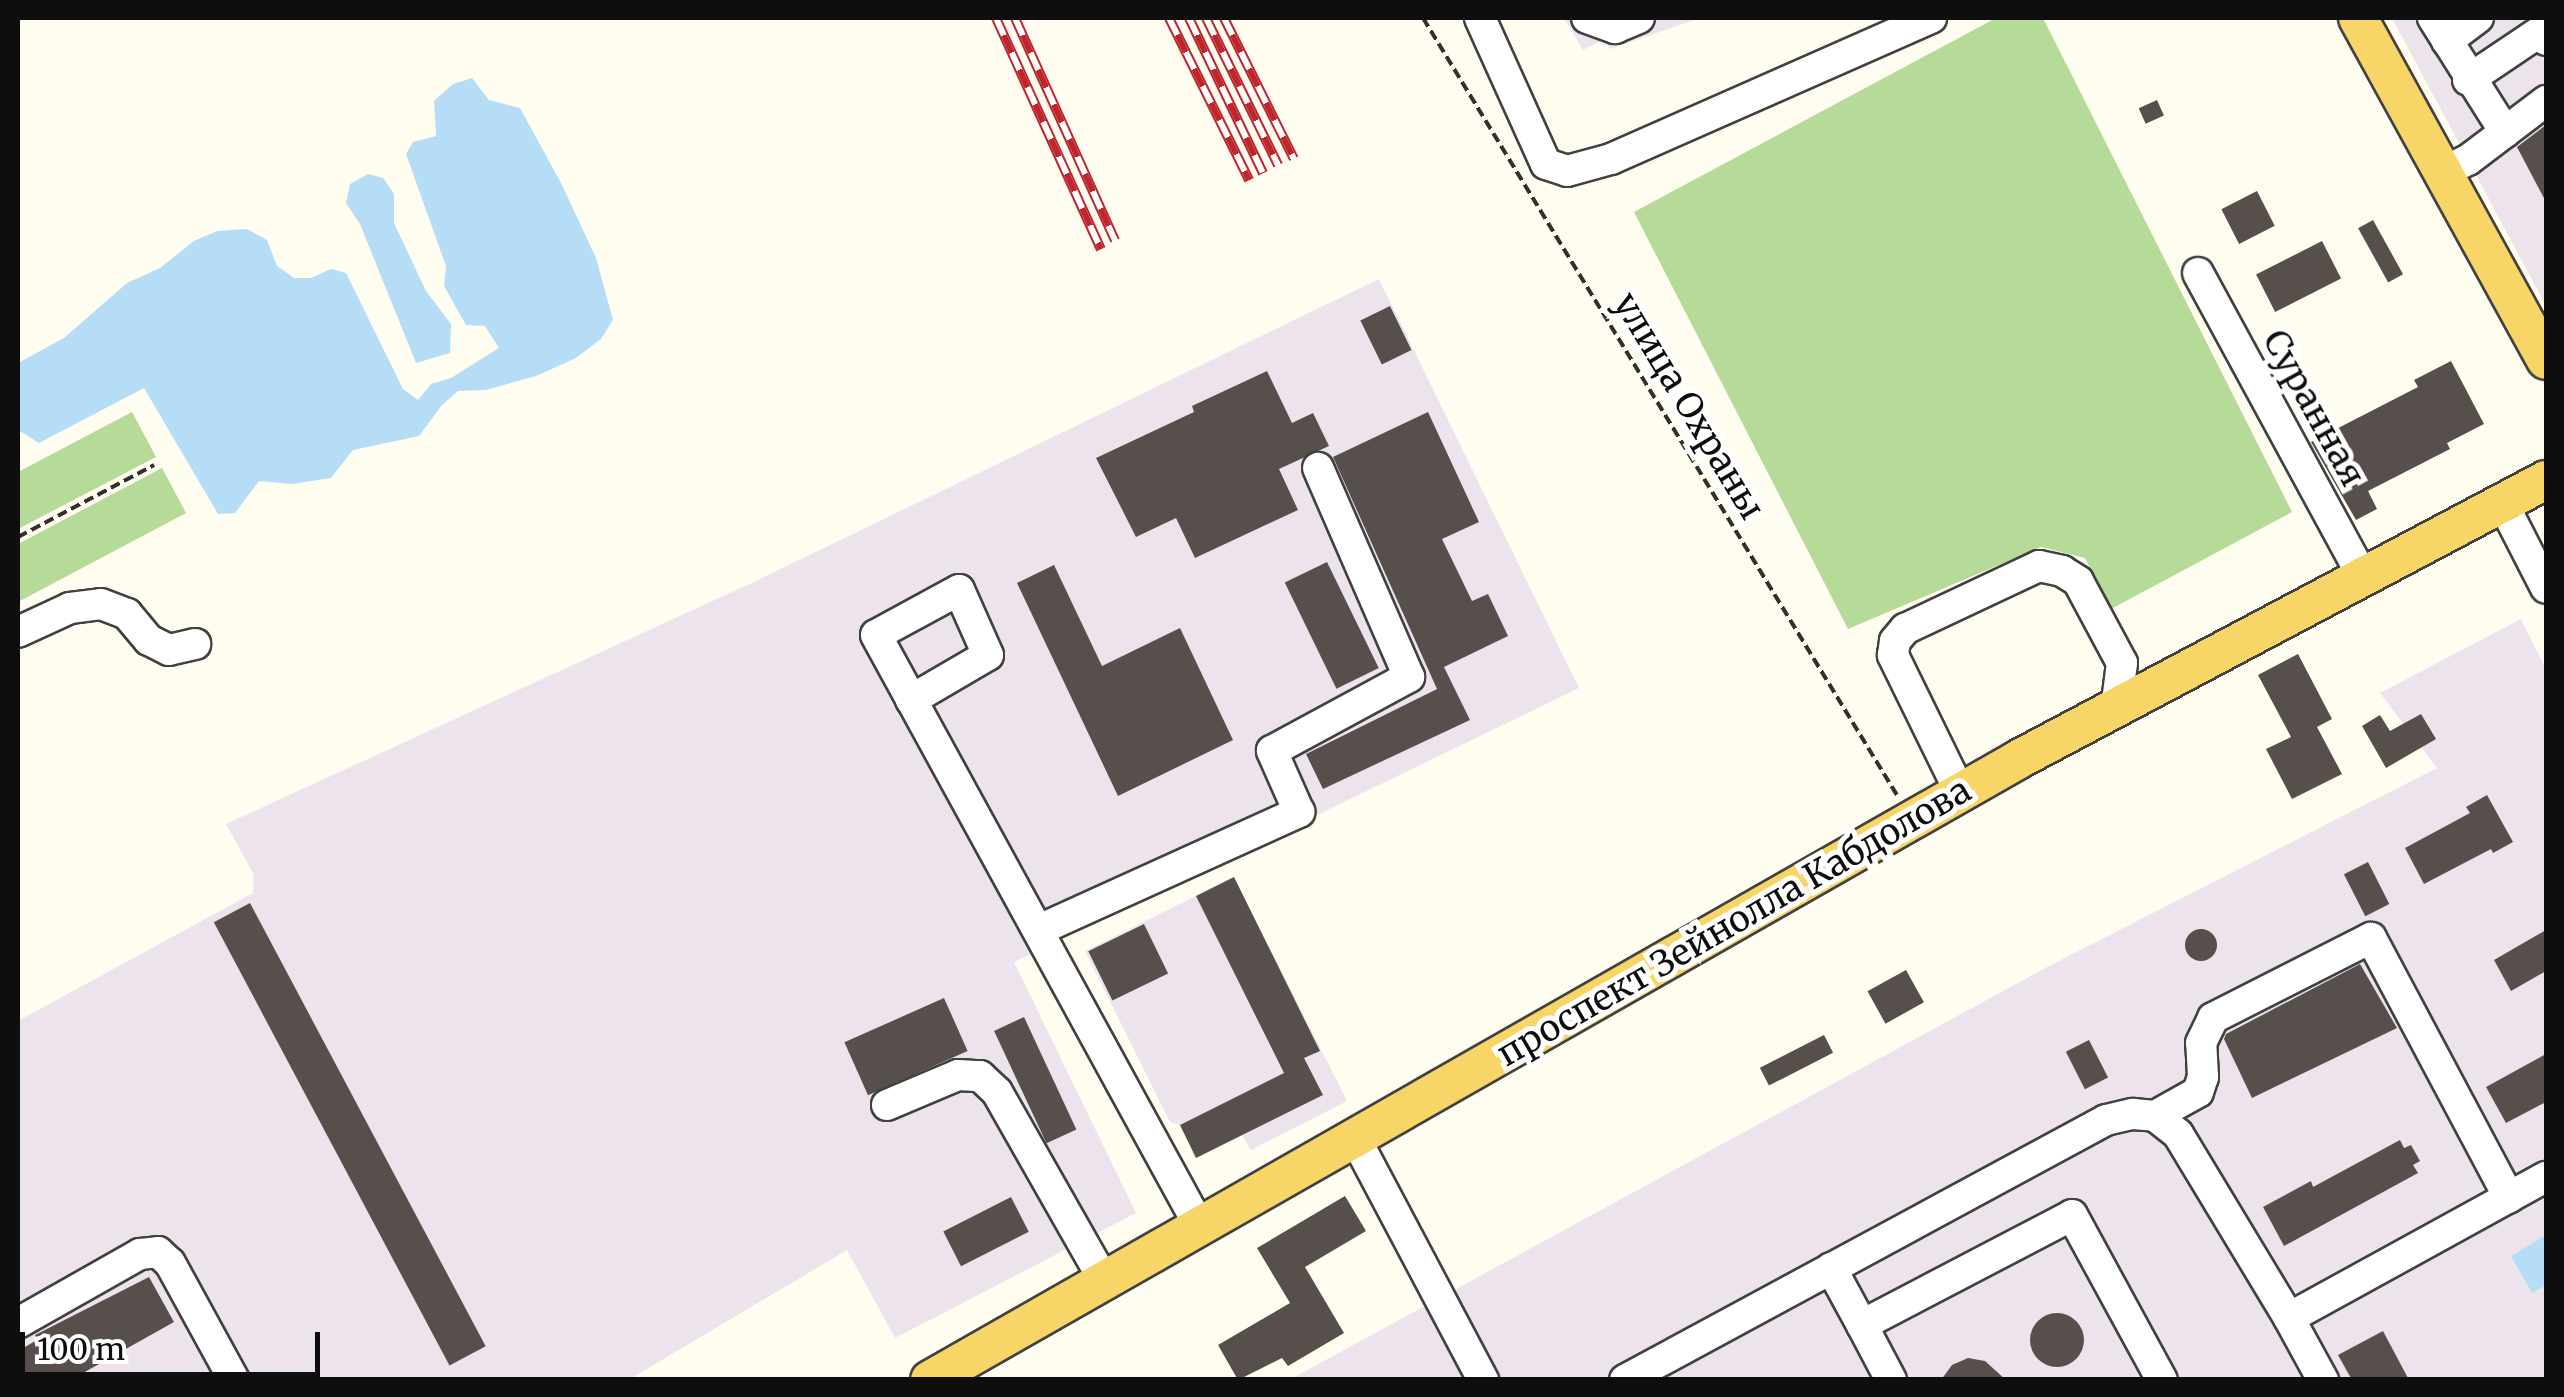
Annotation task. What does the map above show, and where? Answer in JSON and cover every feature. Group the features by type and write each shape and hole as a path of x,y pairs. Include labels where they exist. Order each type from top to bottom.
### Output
{"main road":[{"path":"2358,18 2546,360"},
{"name":"проспект Зейнолла Кабдолова","path":"930,1380 1912,820 2116,708 2366,580 2546,480"}],"street":[{"path":"1480,18 1546,164 1567,171 1611,159 1932,18"},
{"path":"1587,18 1615,28 1639,18"},
{"path":"2478,18 2440,29 2468,80 2505,132"},
{"path":"2468,80 2540,29"},
{"path":"2444,172 2546,101"},
{"name":"Суранная","path":"2198,273 2366,580"},
{"path":"1039,930 1299,812 1272,751 1409,677 1318,468"},
{"path":"2502,504 2546,588"},
{"path":"1960,794 1893,655 1896,641 1905,630 2039,566 2062,570 2078,581 2122,663 2116,708"},
{"path":"18,632 70,608 100,604 127,614 148,640 169,650 195,644"},
{"path":"911,700 1200,1227"},
{"path":"2155,1116 2198,1092 2203,1077 2201,1043 2213,1018 2371,938 2509,1198"},
{"path":"888,1106 958,1075 980,1076 997,1092 1105,1282"},
{"path":"1625,1380 2106,1120 2133,1114 2155,1116 2178,1134 2322,1380"},
{"path":"1356,1138 1483,1380"},
{"path":"2289,1318 2546,1178"},
{"path":"1862,1325 2072,1215 2162,1380"},
{"path":"18,1323 140,1254 158,1252 170,1263 234,1380"},
{"path":"1831,1268 1892,1380"}],"path":[{"name":"улица Охраны","path":"1424,18 1912,820"},
{"path":"18,537 154,465"}],"shaded area":[{"path":"1564,18 1700,18 1610,49 1603,40 1583,50"},
{"path":"2392,18 2546,18 2546,306 2468,160"},
{"path":"1379,279 1579,688 1014,962 1136,1213 895,1338 847,1250 630,1379 18,1380 18,1021 253,893 254,875 226,824 754,582"},
{"path":"2521,619 2546,669 2546,1379 1289,1380 2051,965 2437,768 2380,693"},
{"path":"1234,877 1347,1101 1251,1150 1242,1135 1196,1158 1180,1125 1170,1122 1085,951"}],"green space":[{"path":"1996,18 2043,18 2292,512 2111,609 2085,558 2041,547 1848,629 1634,212"},
{"path":"132,412 156,457 18,529 18,472"},
{"path":"162,468 186,513 18,602 18,544"}],"water":[{"path":"472,78 489,100 520,108 561,183 596,258 613,320 601,339 576,358 536,376 486,390 458,391 419,436 353,450 331,478 292,484 259,481 235,513 218,514 144,388 39,443 18,430 18,363 64,338 127,283 160,268 194,241 217,231 247,229 267,240 277,266 294,278 311,278 331,269 346,273 403,389 418,400 431,384 451,378 499,348 485,326 466,325 444,286 446,266 406,154 413,142 436,136 434,101 453,84"},
{"path":"368,174 383,178 394,194 394,223 426,291 451,324 450,353 416,363 360,224 346,203 350,184"},
{"path":"2546,1235 2546,1285 2532,1293 2511,1256"}],"building":[{"path":"2157,100 2164,116 2146,124 2139,108"},
{"path":"2546,125 2546,202 2517,147"},
{"path":"2257,191 2275,226 2239,244 2221,209"},
{"path":"2373,220 2403,274 2388,282 2358,228"},
{"path":"2322,241 2341,278 2275,312 2256,275"},
{"path":"1390,306 1411,350 1382,365 1360,320"},
{"path":"2451,361 2484,424 2447,443 2450,449 2368,491 2377,509 2356,520 2311,442 2418,387 2414,380"},
{"path":"1267,371 1292,423 1313,413 1329,446 1279,469 1298,510 1195,558 1176,518 1136,537 1096,458 1194,412 1192,406"},
{"path":"1428,412 1479,522 1442,539 1472,601 1488,594 1508,636 1444,667 1470,720 1323,789 1306,754 1437,689 1333,457"},
{"path":"1327,562 1379,668 1336,689 1285,583"},
{"path":"1054,565 1102,666 1180,628 1233,740 1118,796 1017,583"},
{"path":"2298,654 2332,719 2317,727 2342,774 2292,799 2266,749 2291,737 2258,675"},
{"path":"2421,714 2436,739 2386,768 2362,726 2380,715 2390,731"},
{"path":"2487,795 2513,842 2493,853 2491,849 2424,884 2405,848 2470,813 2466,807"},
{"path":"2368,862 2389,904 2365,916 2344,874"},
{"path":"1234,877 1320,1051 1304,1058 1323,1095 1196,1158 1180,1125 1284,1073 1196,896"},
{"path":"250,903 486,1346 449,1365 214,922"},
{"path":"1144,924 1168,973 1112,1001 1088,951"},
{"path":"2201,929 2212,934 2217,945 2212,956 2201,961 2190,956 2185,945 2190,934"},
{"path":"2546,930 2546,971 2511,991 2494,960"},
{"path":"2360,964 2397,1028 2252,1098 2224,1039 2226,1034"},
{"path":"1906,970 1924,1002 1885,1024 1868,991"},
{"path":"944,998 968,1051 868,1095 844,1042"},
{"path":"1024,1017 1076,1129 1046,1143 994,1031"},
{"path":"1824,1035 1833,1053 1769,1086 1760,1068"},
{"path":"2089,1040 2108,1077 2085,1089 2066,1052"},
{"path":"2546,1054 2546,1102 2506,1123 2486,1087"},
{"path":"2400,1140 2404,1148 2411,1145 2420,1161 2413,1165 2418,1173 2284,1246 2263,1207 2311,1181 2313,1187"},
{"path":"1345,1196 1366,1231 1305,1267 1344,1333 1288,1366 1282,1358 1238,1380 1218,1345 1290,1303 1257,1248"},
{"path":"1011,1197 1029,1232 961,1266 943,1232"},
{"path":"149,1277 174,1322 83,1373 87,1380 18,1380 18,1351 37,1340 35,1335"},
{"path":"2057,1313 2076,1321 2084,1340 2076,1359 2057,1367 2038,1359 2030,1340 2038,1321"},
{"path":"2383,1331 2409,1380 2352,1380 2338,1355"},
{"path":"1968,1358 1985,1361 2006,1380 1941,1380 1952,1365"}],"railway":[{"path":"996,18 1101,249"},
{"path":"1015,18 1115,241"},
{"path":"1169,18 1249,180"},
{"path":"1189,18 1263,173"},
{"path":"1206,18 1278,165"},
{"path":"1224,18 1294,159"}]}
